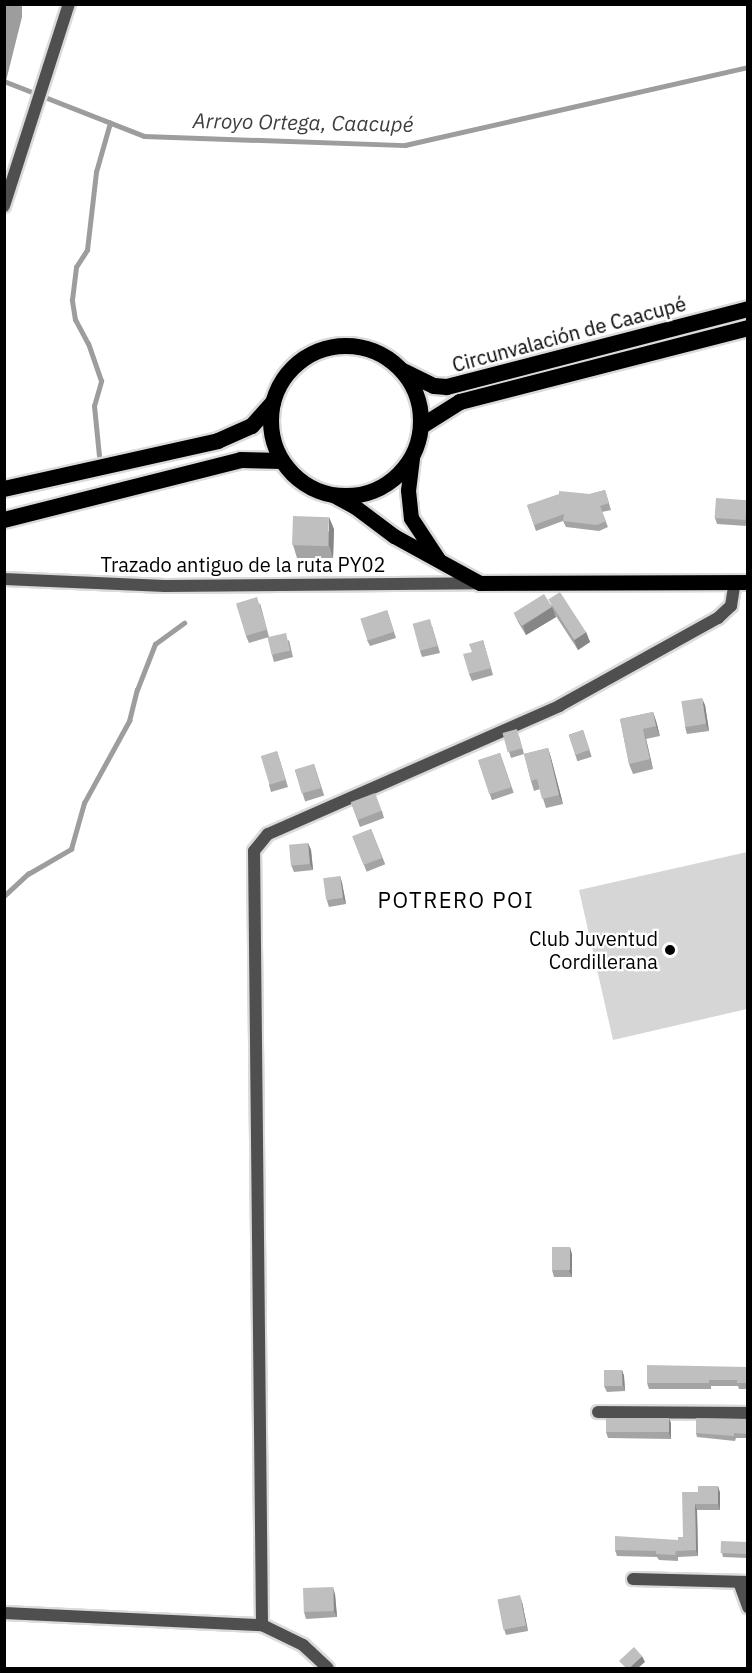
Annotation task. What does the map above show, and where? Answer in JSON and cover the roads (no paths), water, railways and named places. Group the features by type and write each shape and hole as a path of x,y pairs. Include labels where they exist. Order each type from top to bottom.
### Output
{"highway":[{"name":"Circunvalación de Caacupé","path":"403,371 434,386 447,387 747,309"},
{"name":"Circunvalación de Caacupé","path":"422,426 460,402 747,328"},
{"path":"4,489 218,441 252,426 273,403 283,380 300,362 322,350 346,346 371,350 403,371 418,398 422,426 412,458 392,481 364,494 333,495 314,489 296,477 282,462 272,433 273,403"},
{"path":"4,520 241,460 282,462"}],"main road":[{"path":"412,458 408,490 411,518 441,564"},
{"path":"333,495 441,564 480,583 741,582"}],"street":[{"path":"4,206 69,4"},
{"name":"Trazado antiguo de la ruta PY02","path":"4,579 165,586 480,583"},
{"path":"262,1626 254,852 268,834 559,706 718,618 731,606 741,582"},
{"path":"597,1412 747,1413"},
{"path":"633,1579 743,1582 747,1607"},
{"path":"4,1613 262,1626 303,1645 328,1668"}],"waterway":[{"name":"Arroyo Ortega, Caacupé","path":"4,81 144,136 405,145 748,67"},
{"path":"99,456 94,406 101,381 88,344 75,320 72,300 76,267 87,250 96,172 110,123"},
{"path":"4,896 28,874 71,849 84,803 129,721 137,690 155,644 184,623"}],"place":[{"name":"Club Juventud Cordillerana","path":"670,950"}],"district":[{"name":"POTRERO POI","path":"456,900"}]}
